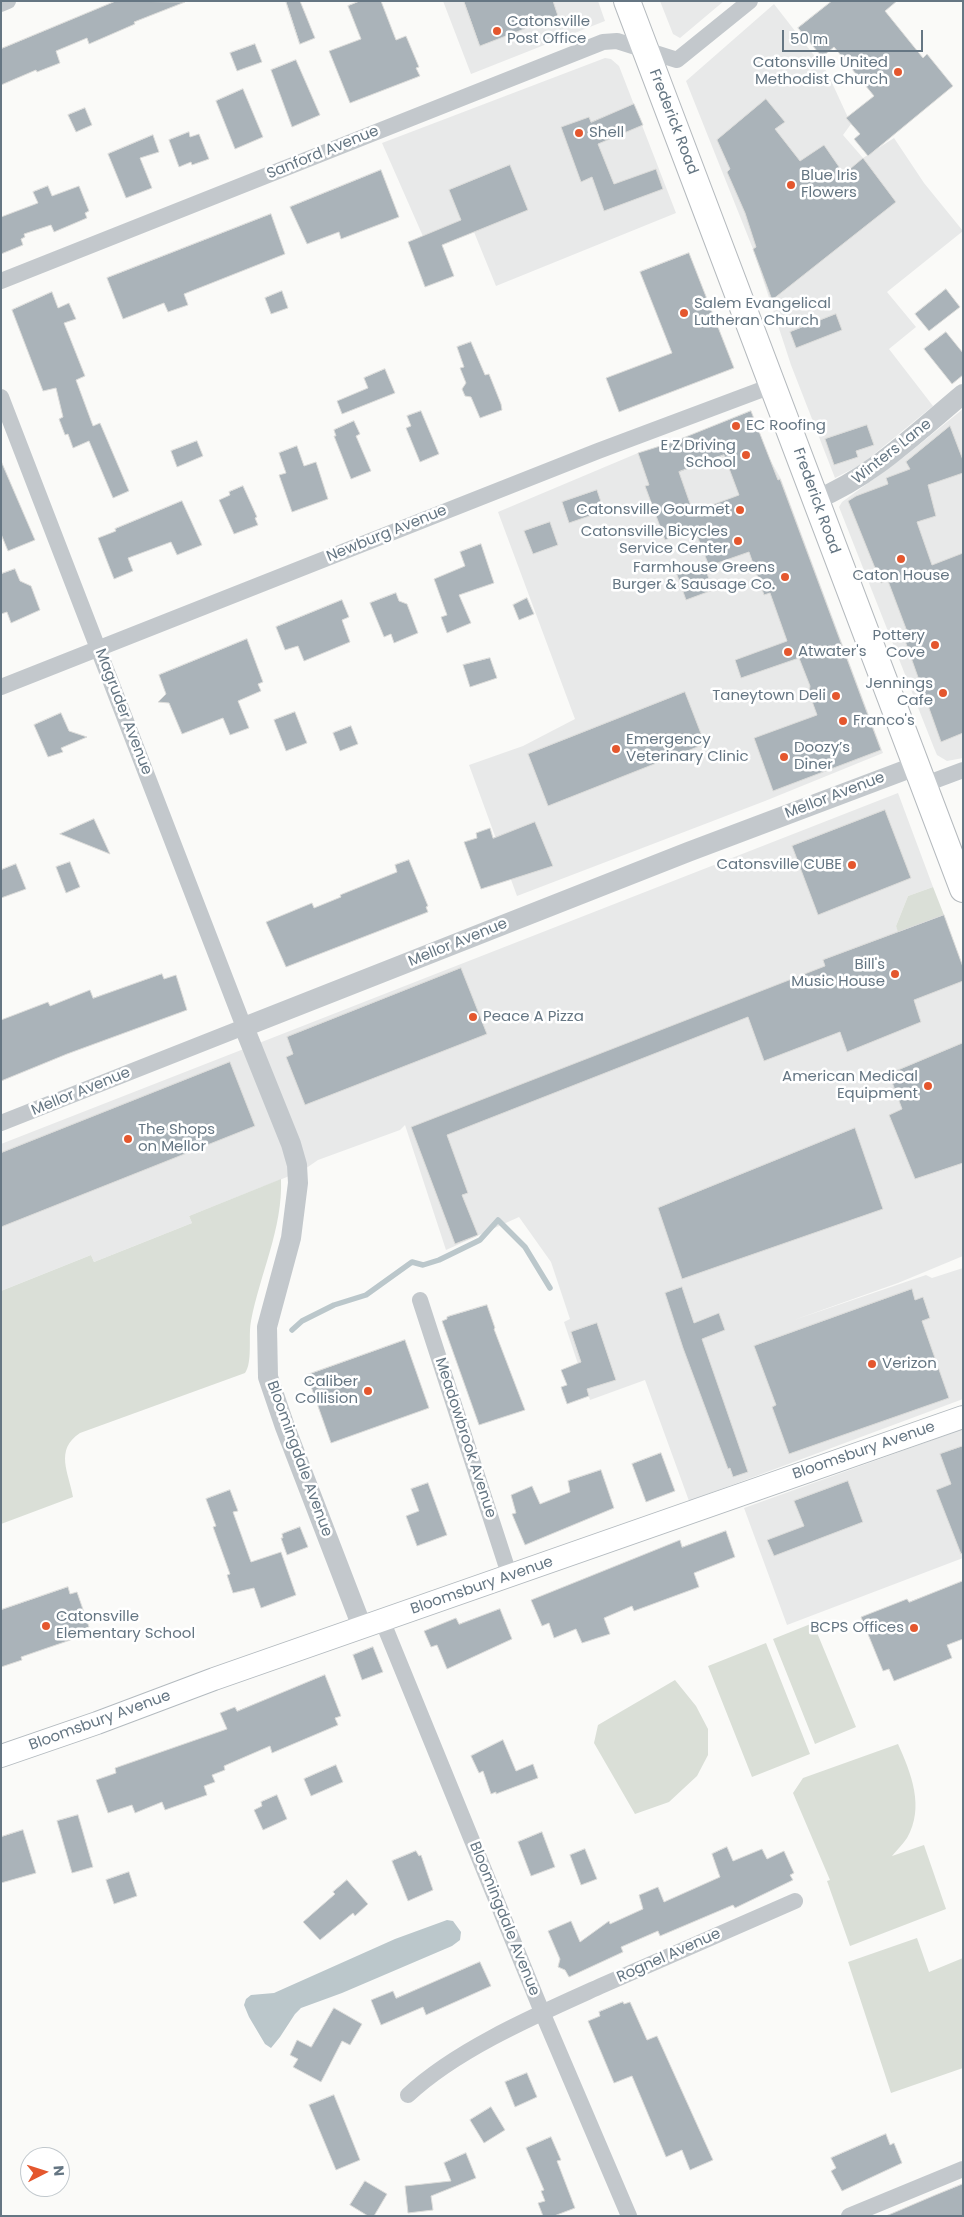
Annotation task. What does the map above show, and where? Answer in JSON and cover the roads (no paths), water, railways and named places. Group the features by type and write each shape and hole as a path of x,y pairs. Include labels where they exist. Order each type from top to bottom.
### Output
{"main road":[{"name":"Frederick Road","path":"627,1 963,889"},
{"name":"Bloomsbury Avenue","path":"1,1756 510,1577 722,1500 963,1417"}],"street":[{"path":"1,4 8,1"},
{"name":"Sanford Avenue","path":"1,280 602,42 617,41 677,60 750,1"},
{"name":"Newburg Avenue","path":"1,687 589,454 774,386"},
{"name":"Winters Lane","path":"815,500 845,487 868,473 963,394"},
{"name":"Magruder Avenue","path":"1,398 244,1027"},
{"path":"919,775 963,770"},
{"name":"Mellor Avenue","path":"1,1123 688,852 919,775"},
{"name":"Bloomingdale Avenue","path":"244,1027 291,1144 297,1166 296,1209 291,1238 267,1327 268,1377 285,1427 542,2012 629,2216"},
{"name":"Meadowbrook Avenue","path":"420,1300 510,1577"},
{"name":"Rognel Avenue","path":"408,2095 427,2077 448,2063 542,2012 795,1900"},
{"path":"849,2216 963,2169"}],"waterway":[{"path":"292,1330 302,1321 334,1305 366,1295 412,1262 423,1265 439,1260 480,1240 498,1220 525,1247 550,1288"}],"place":[{"name":"Catonsville Post Office","path":"497,31"},
{"name":"Catonsville United Methodist Church","path":"898,72"},
{"name":"Shell","path":"579,133"},
{"name":"Blue Iris Flowers","path":"791,185"},
{"name":"Salem Evangelical Lutheran Church","path":"684,313"},
{"name":"EC Roofing","path":"736,426"},
{"name":"E Z Driving School","path":"746,455"},
{"name":"Catonsville Gourmet","path":"740,510"},
{"name":"Catonsville Bicycles Service Center","path":"738,541"},
{"name":"Caton House","path":"901,559"},
{"name":"Farmhouse Greens Burger & Sausage Co.","path":"785,577"},
{"name":"Pottery Cove","path":"935,645"},
{"name":"Atwater's","path":"788,652"},
{"name":"Jennings Cafe","path":"943,693"},
{"name":"Taneytown Deli","path":"836,696"},
{"name":"Franco's","path":"843,721"},
{"name":"Emergency Veterinary Clinic","path":"616,749"},
{"name":"Doozy’s Diner","path":"784,757"},
{"name":"Catonsville CUBE","path":"852,865"},
{"name":"Bill's Music House","path":"895,974"},
{"name":"Peace A Pizza","path":"473,1017"},
{"name":"American Medical Equipment","path":"928,1086"},
{"name":"The Shops on Mellor","path":"128,1139"},
{"name":"Verizon","path":"872,1364"},
{"name":"Caliber Collision","path":"368,1391"},
{"name":"Catonsville Elementary School","path":"46,1626"},
{"name":"BCPS Offices","path":"914,1628"}]}
